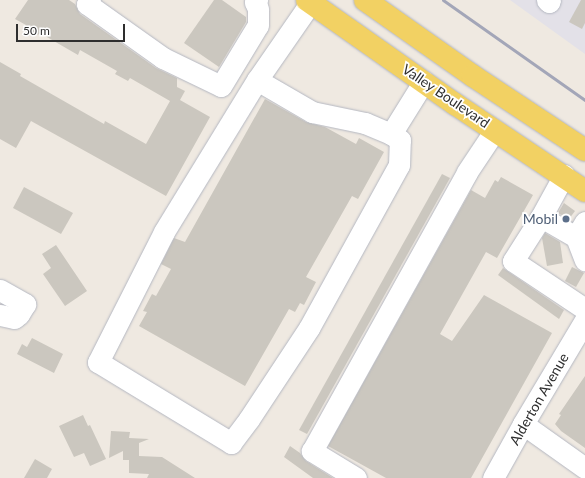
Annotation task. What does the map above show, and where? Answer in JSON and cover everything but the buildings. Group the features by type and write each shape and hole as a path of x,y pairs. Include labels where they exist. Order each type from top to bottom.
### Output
{"main road":[{"path":"365,0 473,76 585,150"},
{"name":"Valley Boulevard","path":"309,1 424,82 564,175 585,191"}],"street":[{"path":"90,0 87,4 163,58 221,86 258,25 257,0"},
{"path":"547,0 549,2 550,0"},
{"path":"257,80 312,112 365,123 391,134 400,140 399,165 310,328 249,419 231,443 98,362 164,232 257,80 309,1"},
{"path":"391,134 424,82"},
{"path":"356,478 312,451 467,172 495,130"},
{"path":"564,175 541,217 513,261 585,309"},
{"path":"541,217 581,229 585,260"},
{"path":"0,290 25,304 19,314 14,318 0,315"},
{"name":"Alderton Avenue","path":"493,478 523,424 585,320"},
{"path":"523,424 585,468"}],"shaded area":[{"path":"510,0 585,0 585,54"}],"railway":[{"path":"443,0 585,100"}],"place":[{"name":"Mobil","path":"566,219"}]}
